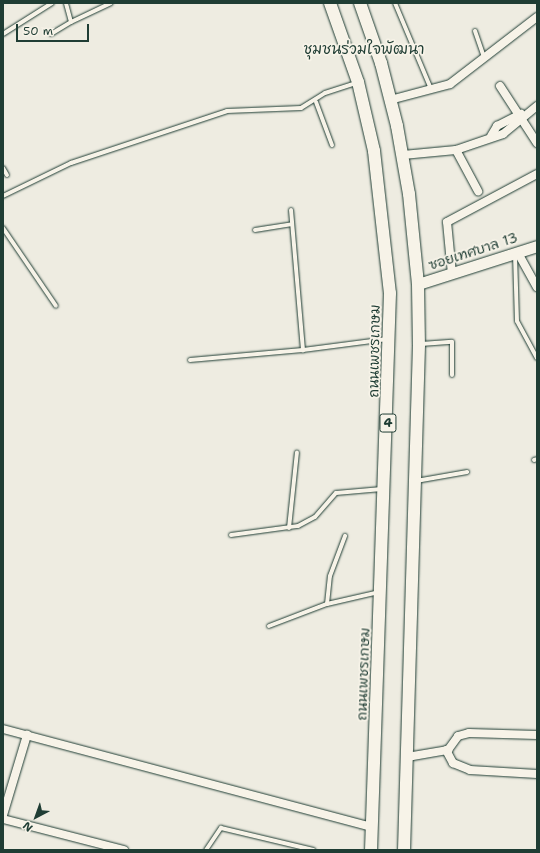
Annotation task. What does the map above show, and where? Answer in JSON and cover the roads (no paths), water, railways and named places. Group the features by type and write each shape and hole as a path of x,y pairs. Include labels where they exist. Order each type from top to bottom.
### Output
{"main road":[{"name":"ถนนเพชรเกษม","path":"330,3 358,82 382,196 390,338 371,850"},
{"name":"4","path":"360,3 390,100 403,155 418,284 419,345 416,481 404,850"}],"street":[{"path":"390,100 432,91 450,84 537,16"},
{"path":"500,86 537,143"},
{"path":"403,155 456,150 491,136 503,134 519,117 537,106"},
{"path":"456,150 478,190"},
{"path":"452,274 447,222 537,174"},
{"name":"ซอยเทศบาล 13","path":"418,284 537,246"},
{"path":"517,253 537,288"},
{"path":"3,729 372,826"},
{"path":"406,757 446,750 458,736 469,733 537,735"},
{"path":"3,815 26,735"},
{"path":"446,750 453,763 470,770 537,774"},
{"path":"3,819 124,850"}],"lane":[{"path":"3,34 52,3"},
{"path":"66,3 71,22"},
{"path":"51,34 71,22 111,3"},
{"path":"395,3 432,91"},
{"path":"475,31 484,58"},
{"path":"3,196 71,163 227,111 292,110 316,102 325,93 358,82"},
{"path":"316,102 332,145"},
{"path":"3,168 7,175"},
{"path":"290,210 303,350"},
{"path":"255,230 291,224"},
{"path":"3,228 56,306"},
{"path":"517,253 517,321 537,358"},
{"path":"190,360 303,350 390,338"},
{"path":"419,345 452,342 452,375"},
{"path":"289,528 297,452"},
{"path":"416,481 467,472"},
{"path":"230,535 289,528 315,517 336,493 344,490 385,489"},
{"path":"327,604 330,576 346,536"},
{"path":"269,626 327,604 381,592"},
{"path":"206,850 222,828 314,850"}],"district":[{"name":"ชุมชนร่วมใจพัฒนา","path":"364,50"}]}
